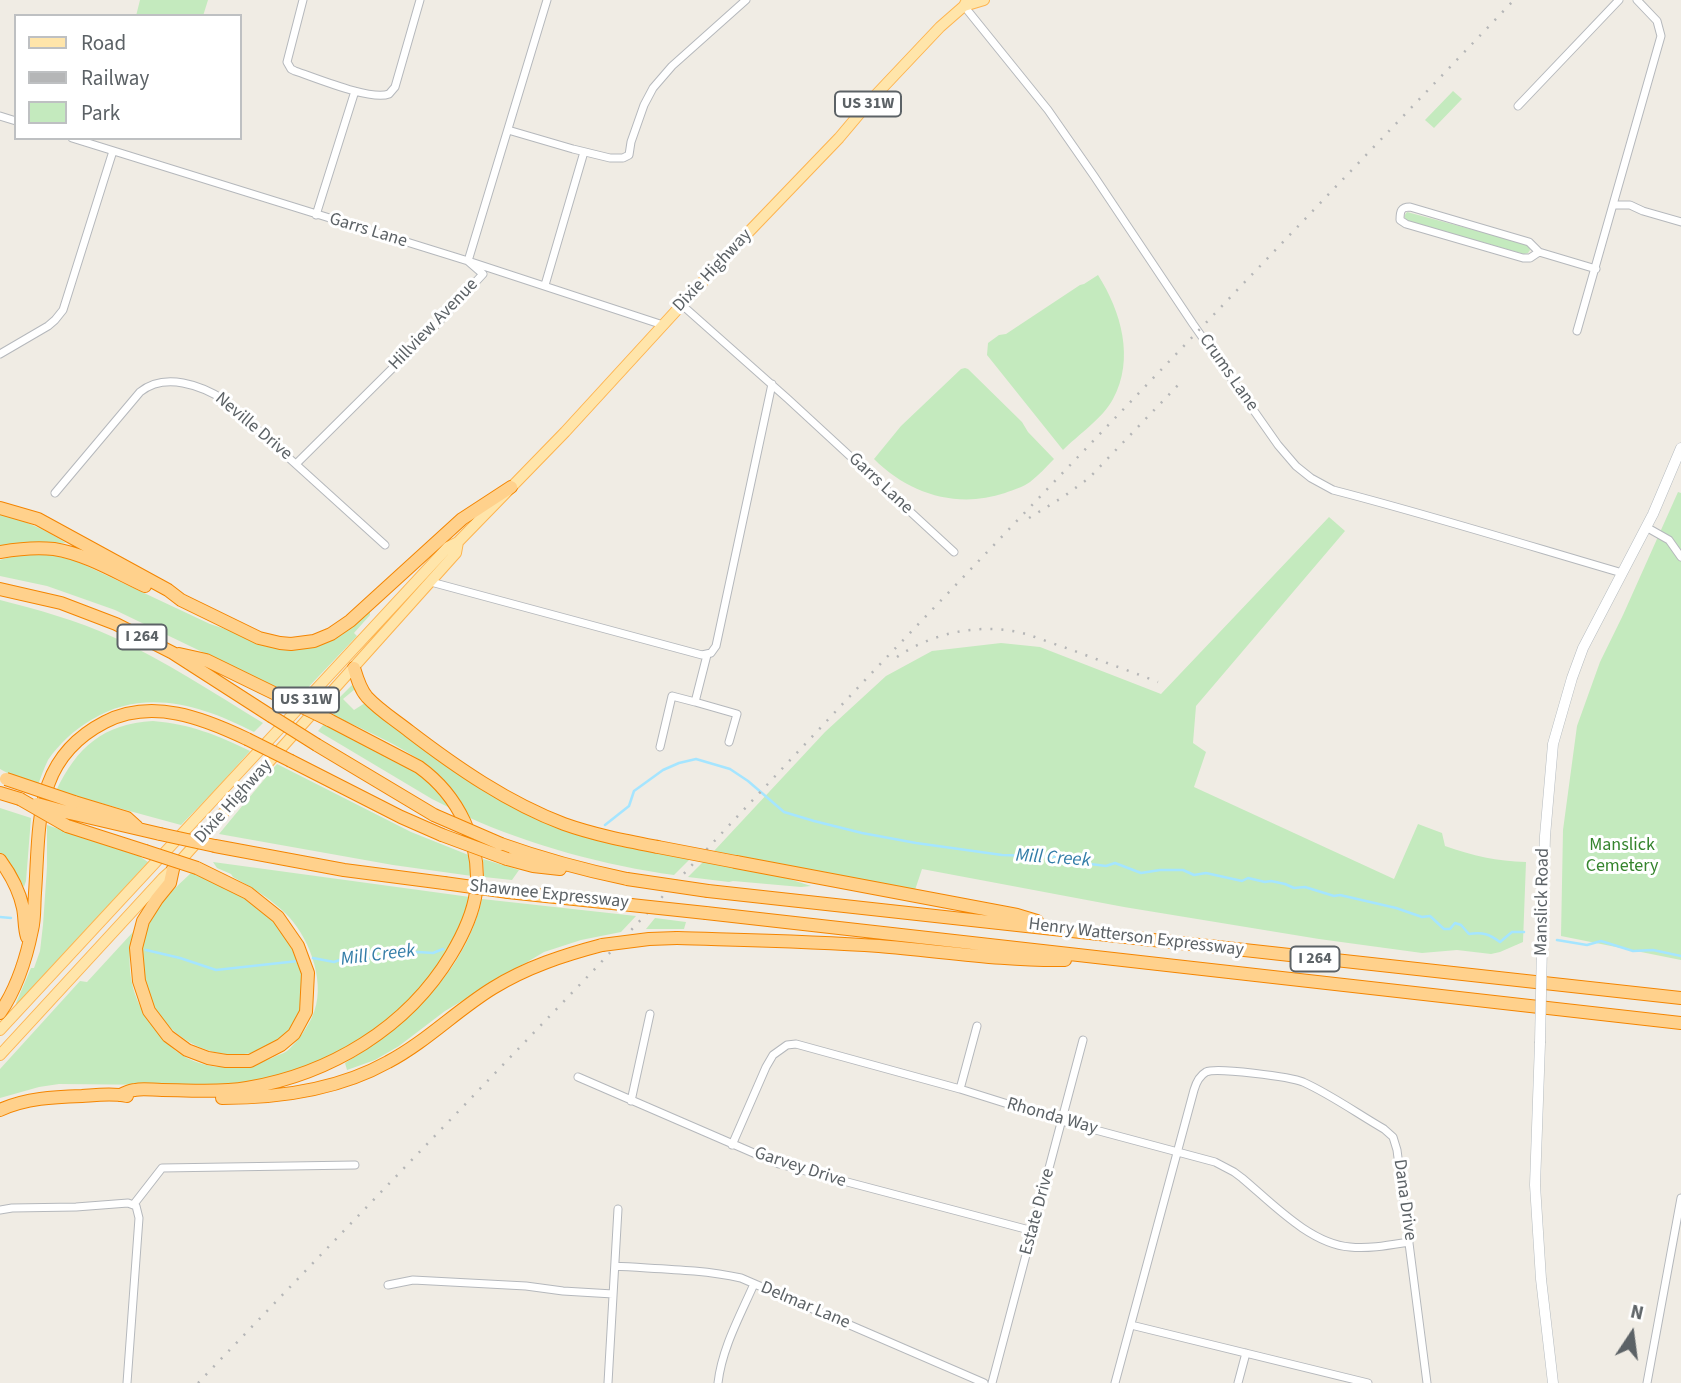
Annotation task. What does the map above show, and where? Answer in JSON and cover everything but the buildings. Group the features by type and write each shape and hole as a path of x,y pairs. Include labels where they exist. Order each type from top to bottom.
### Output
{"highway":[{"path":"0,552 32,548 55,549 80,556 166,596 181,600 245,632 269,641 304,643 341,628 462,519 511,487"},
{"path":"0,508 38,519 56,528 169,590 181,600"},
{"name":"Shawnee Expressway","path":"0,589 59,603 116,624 173,653 317,745 434,815 501,844 591,871"},
{"path":"120,1095 134,1090 246,1088 283,1080 319,1067 360,1046 401,1015 434,979 459,943 474,907 478,877 476,858 462,814 430,774 329,720 206,660 173,653"},
{"path":"354,668 363,690 373,702 447,759 503,795 565,824 658,847 1017,915 1075,931"},
{"path":"0,1013 18,980 33,929 41,810 52,772 71,747 95,727 109,720 140,712 171,712 201,719 247,739 401,817 508,859 533,866 591,871"},
{"path":"3,777 53,796 70,814 145,851 197,868 248,893 278,917 298,946 308,973 306,1012 294,1034 281,1045 250,1061 208,1058 187,1050 168,1036 149,1011 139,981 135,948 144,921 153,904 170,883 173,869"},
{"name":"Shawnee Expressway","path":"0,793 70,814 215,846 344,870 508,892 983,943 1104,959"},
{"path":"0,860 18,889 28,943"},
{"name":"Henry Watterson Expressway","path":"591,871 708,891 1681,998"},
{"path":"0,1110 41,1098 120,1095 134,1098 261,1097 345,1081 407,1051 493,988 524,971 602,945 677,938 877,946 1042,960 1104,959"},
{"name":"Henry Watterson Expressway","path":"1104,959 1681,1023"}],"main road":[{"path":"964,2 984,0"},
{"name":"Dixie Highway","path":"0,1030 448,547 458,542 549,449 964,2"},
{"name":"Manslick Road","path":"1553,1383 1541,1279 1535,1185 1545,836 1553,744 1583,648 1646,527 1681,448"},
{"name":"Dixie Highway","path":"0,1055 173,869 431,582 456,553 458,542"}],"street":[{"path":"303,0 288,64 295,71 379,96 385,96 395,87 420,0"},
{"name":"Hillview Avenue","path":"296,463 434,327 483,274 468,261 547,0"},
{"path":"508,130 610,158 629,155 644,105 653,88 672,66 746,0"},
{"path":"1518,106 1619,0"},
{"path":"1577,331 1661,36 1657,21 1637,0"},
{"name":"Crums Lane","path":"964,2 1048,110 1199,332 1278,445 1296,466 1333,490 1494,534 1622,573"},
{"path":"316,215 355,91"},
{"name":"Garrs Lane","path":"78,140 545,285 663,325"},
{"path":"0,354 48,326 63,310 113,151"},
{"path":"545,285 584,152"},
{"path":"1614,205 1630,205 1681,222"},
{"path":"1539,252 1530,258 1523,258 1406,225 1400,220 1399,213 1405,207 1410,207 1530,242 1539,252 1596,270"},
{"name":"Garrs Lane","path":"682,304 954,552"},
{"name":"Neville Drive","path":"55,493 140,392 151,384 176,382 214,393 235,408 385,545"},
{"path":"695,702 709,654 716,646 772,384"},
{"path":"1646,527 1669,540 1681,557"},
{"path":"431,582 641,639 709,654"},
{"path":"660,747 672,696 737,713 729,742"},
{"path":"631,1101 650,1014"},
{"path":"960,1089 977,1026"},
{"name":"Estate Drive","path":"992,1383 1083,1040"},
{"name":"Rhonda Way","path":"733,1145 766,1067 774,1055 787,1045 800,1044 1062,1121 1215,1162 1234,1172 1298,1225 1338,1246 1361,1248 1409,1242"},
{"name":"Dana Drive","path":"1177,1151 1196,1083 1206,1072 1215,1070 1295,1080 1388,1132 1397,1150 1427,1383"},
{"name":"Garvey Drive","path":"578,1077 779,1164 1033,1231"},
{"path":"1115,1383 1177,1151"},
{"path":"134,1204 162,1168 355,1165"},
{"path":"1647,1383 1681,1198"},
{"path":"0,1210 134,1204"},
{"path":"127,1383 138,1218 134,1204"},
{"path":"608,1383 618,1209"},
{"name":"Delmar Lane","path":"615,1266 733,1276 984,1383"},
{"path":"388,1285 413,1280 613,1294"},
{"path":"718,1383 729,1340 754,1284"},
{"path":"1130,1325 1368,1383"},
{"path":"1238,1383 1246,1353"}],"green space":[{"path":"140,0 208,0 204,14 136,14"},
{"path":"1453,91 1462,99 1434,128 1425,120"},
{"path":"1407,212 1526,244 1530,250 1524,254 1407,221 1404,216"},
{"path":"1098,275 1119,320 1124,352 1120,384 1109,406 1097,420 1063,450 987,355 988,343"},
{"path":"965,368 1022,422 1054,459 1030,482 987,498 952,499 935,495 902,481 874,459 901,426"},
{"name":"Manslick Cemetery","path":"1678,492 1681,493 1681,960 1561,936 1563,830 1577,726 1600,662"},
{"path":"0,514 34,526 66,543 28,542 0,547"},
{"path":"1329,517 1345,531 1196,706 1193,743 1206,752 1194,787 1394,879 1418,824 1442,833 1445,846 1485,857 1526,862 1523,942 1491,954 1457,950 1422,953 1124,907 922,869 915,890 714,851 825,732 886,676 932,651 1001,643 1040,647 1161,694"},
{"path":"22,554 48,554 76,561 210,624 267,643 311,644 369,611 370,615 354,633 357,636 298,698 115,610 47,586 0,576 0,560"},
{"path":"0,600 71,620 113,637 170,667 263,723 254,732 194,708 152,702 132,704 111,710 73,733 48,760 38,785 13,776 0,769"},
{"path":"352,685 355,689 343,699 354,710 365,703 392,724 588,837 619,846 691,858 674,875 648,871 542,845 468,817 445,781 429,767 392,743 333,715 338,708 340,697"},
{"path":"153,721 203,731 250,751 181,825 56,791 73,762 94,741 120,727"},
{"path":"324,724 408,767 428,781 454,810 318,731"},
{"path":"277,764 411,832 471,856 472,876 219,834"},
{"path":"0,808 31,818 24,887 0,854"},
{"path":"47,825 139,856 148,862 18,1005 16,1003 40,951 47,867"},
{"path":"483,859 519,870 512,880 484,877"},
{"path":"704,861 783,877 811,886 688,877"},
{"path":"213,862 470,897 462,921 445,954 404,1005 362,1039 313,1064 261,1080 235,1084 59,1084 0,1098 0,1069 80,981 87,982 133,932 130,970 135,994 146,1017 176,1051 199,1063 236,1067 272,1058 294,1044 309,1022 316,1005 317,978 310,951 297,927 283,911 231,874 217,868"},
{"path":"191,873 235,893 266,913 286,938 298,959 303,981 301,1008 288,1032 268,1047 233,1055 197,1046 166,1024 155,1009 144,976 145,932 161,904"},
{"path":"482,899 636,916 621,932 581,940 544,952 445,1011 399,1046 375,1060 347,1070 345,1063 368,1049 411,1014 448,973 474,925"},
{"path":"655,918 686,922 684,929 646,929"}],"waterway":[{"name":"Mill Creek","path":"605,825 629,806 634,791 663,770 696,759 730,769 784,812 862,833 1002,855 1061,857 1067,861 1106,866 1115,863 1141,873 1183,870 1194,875 1206,873 1242,881 1248,878 1271,881 1396,908 1422,917 1430,916 1444,929 1450,929 1455,923 1461,925 1469,934 1486,934 1500,942 1512,932 1524,932"},
{"name":"Mill Creek","path":"0,917 11,918"},
{"name":"Mill Creek","path":"1557,940 1587,945 1601,941 1633,951 1653,950 1681,956"},
{"name":"Mill Creek","path":"313,958 334,962 348,957 433,953 443,949"},
{"name":"Mill Creek","path":"146,950 216,970 298,961"}],"railway":[{"path":"198,1383 1514,0"},
{"path":"1029,518 1089,478 1182,381"},
{"path":"897,657 911,648 942,636 976,629 993,629 1026,634 1158,682"}]}
